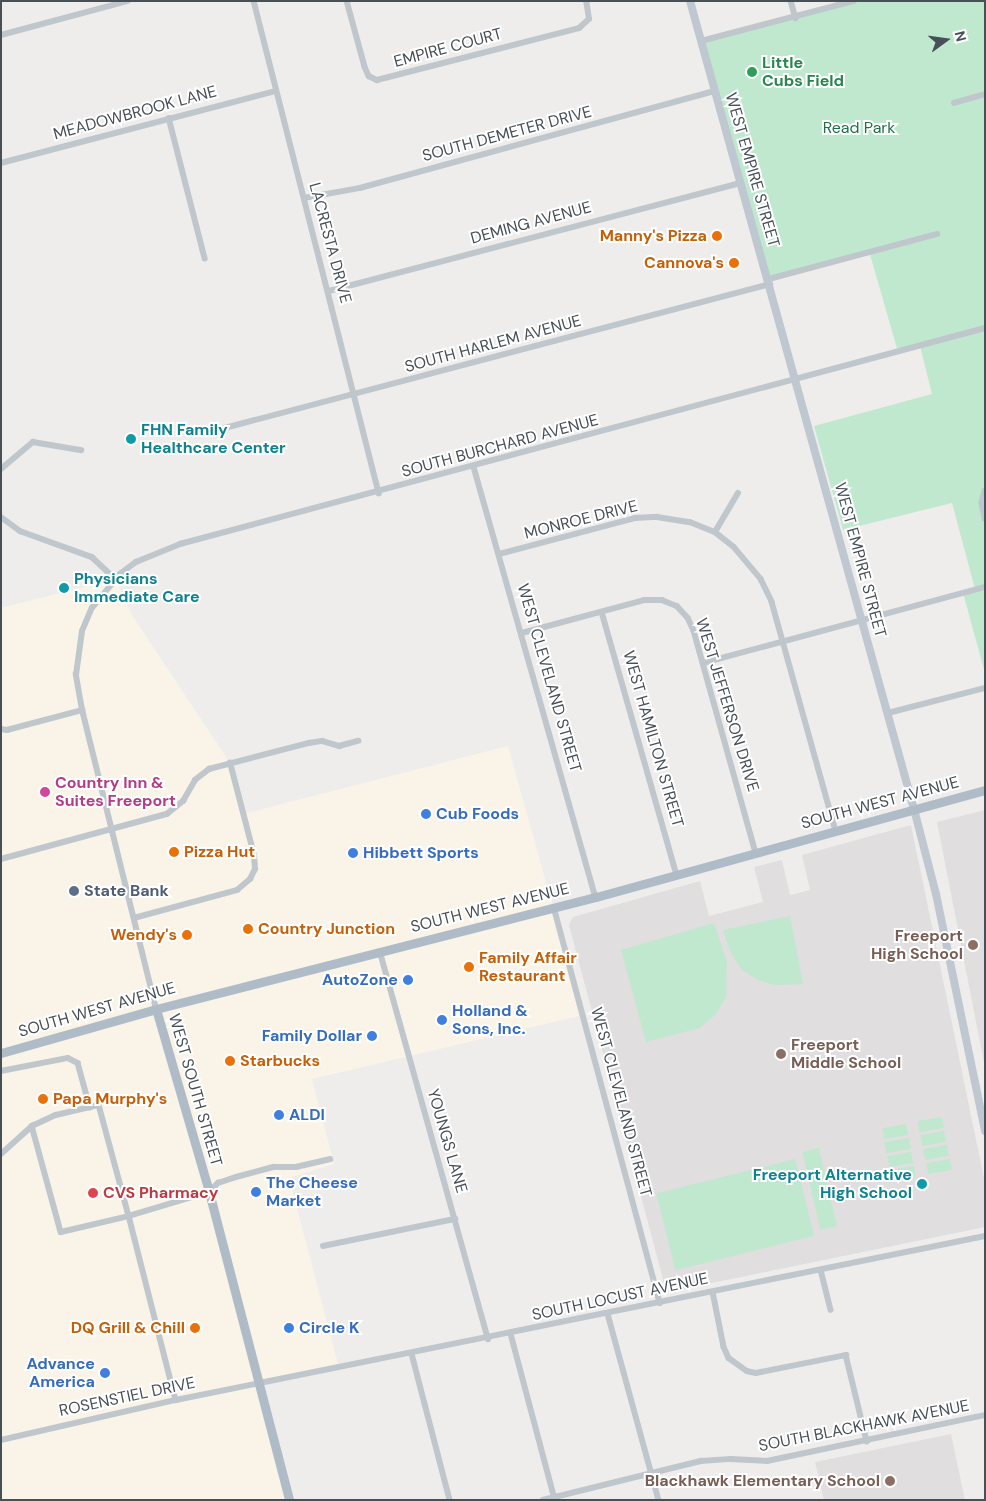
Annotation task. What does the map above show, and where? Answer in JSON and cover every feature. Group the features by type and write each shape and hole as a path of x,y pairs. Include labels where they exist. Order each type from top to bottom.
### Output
{"main road":[{"name":"WEST EMPIRE STREET","path":"690,1 770,282 914,809 936,894 985,1131"},
{"name":"SOUTH WEST AVENUE","path":"1,1052 156,1009 677,875 985,790"},
{"name":"WEST SOUTH STREET","path":"156,1009 209,1192 289,1500"}],"street":[{"path":"1,34 128,1"},
{"name":"LACRESTA DRIVE","path":"254,1 379,493"},
{"name":"EMPIRE COURT","path":"347,1 365,67 369,76 377,80 579,28 589,19 586,1"},
{"path":"791,1 796,18"},
{"path":"701,42 854,1"},
{"name":"MEADOWBROOK LANE","path":"1,163 276,91"},
{"name":"SOUTH DEMETER DRIVE","path":"304,198 360,188 715,91"},
{"path":"954,103 985,94"},
{"path":"169,118 205,258"},
{"name":"DEMING AVENUE","path":"329,291 741,182"},
{"name":"SOUTH HARLEM AVENUE","path":"221,429 354,396 770,282 937,234"},
{"name":"SOUTH BURCHARD AVENUE","path":"76,657 82,631 92,608 116,579 136,562 157,551 797,381 985,328"},
{"path":"1,469 33,442 80,450"},
{"name":"WEST CLEVELAND STREET","path":"474,467 596,896"},
{"path":"985,491 982,503 985,519"},
{"path":"715,532 738,493"},
{"path":"1,518 20,531 92,557 116,579"},
{"name":"MONROE DRIVE","path":"499,554 635,518 676,518 715,532 748,560 761,579 783,642 836,831"},
{"path":"703,663 985,587"},
{"name":"WEST JEFFERSON DRIVE","path":"522,633 644,600 662,600 677,606 688,618 703,663 756,853"},
{"name":"WEST HAMILTON STREET","path":"602,612 677,875"},
{"name":"WEST SOUTH STREET","path":"76,657 82,710 113,829 156,1009"},
{"path":"888,713 985,688"},
{"path":"1,729 7,730 82,710"},
{"path":"1,859 167,814 182,801 195,780 209,769 309,743 322,741 339,746 358,741"},
{"path":"134,918 226,894 244,886 255,869 230,763"},
{"name":"WEST CLEVELAND STREET","path":"554,907 660,1303"},
{"name":"YOUNGS LANE","path":"380,951 488,1339"},
{"path":"1,1071 68,1058 78,1063 90,1107"},
{"path":"1,1154 32,1126 56,1115 99,1105 176,1400"},
{"path":"32,1126 61,1232 129,1216 209,1192 218,1183 236,1177 274,1167 296,1167 330,1159"},
{"path":"323,1246 455,1219"},
{"name":"SOUTH LOCUST AVENUE","path":"260,1384 488,1339 985,1236"},
{"path":"822,1270 831,1310"},
{"path":"713,1292 724,1347 730,1358 746,1371 756,1373 846,1355 866,1441"},
{"path":"608,1314 658,1500"},
{"path":"511,1334 554,1498"},
{"path":"412,1354 450,1500"},
{"name":"ROSENSTIEL DRIVE","path":"1,1440 176,1400 260,1384"},
{"name":"SOUTH BLACKHAWK AVENUE","path":"543,1500 651,1472 718,1459 767,1461 985,1416"}],"shaded area":[{"path":"116,579 132,615 230,763 243,814 508,746 583,1015 312,1079 334,1164 289,1178 339,1368 260,1384 289,1500 1,1500 1,608"},
{"name":"Freeport High School","path":"985,810 985,1068 937,822"},
{"name":"Freeport Middle School","path":"911,825 985,1183 985,1227 673,1291 664,1283 569,925 573,917 700,881 709,916 763,902 754,867 782,860 790,895 810,890 802,855"},
{"name":"Blackhawk Elementary School","path":"951,1434 965,1500 824,1500 815,1462"}],"green space":[{"name":"Read Park","path":"854,1 985,1 985,673 963,593 975,589 952,503 843,530 814,426 932,394 920,346 898,352 869,251 769,279 705,41"},
{"path":"790,916 803,984 774,985 758,980 741,969 730,951 723,930"},
{"path":"714,923 727,962 726,997 716,1014 700,1028 646,1042 621,950"},
{"path":"942,1117 944,1128 919,1132 917,1121"},
{"path":"906,1124 908,1135 884,1139 882,1128"},
{"path":"944,1131 946,1142 922,1146 920,1135"},
{"path":"909,1138 911,1149 886,1153 884,1142"},
{"path":"947,1145 949,1156 925,1160 923,1149"},
{"path":"819,1148 837,1226 820,1230 802,1152"},
{"path":"911,1152 913,1163 889,1167 887,1156"},
{"path":"795,1159 814,1236 675,1270 656,1194"},
{"path":"950,1159 952,1170 928,1174 926,1163"},
{"path":"914,1166 916,1177 892,1181 890,1170"}],"place":[{"name":"Little Cubs Field","path":"752,72"},
{"name":"Manny's Pizza","path":"717,236"},
{"name":"Cannova's","path":"734,263"},
{"name":"FHN Family Healthcare Center","path":"131,439"},
{"name":"Physicians Immediate Care","path":"64,588"},
{"name":"Country Inn & Suites Freeport","path":"45,792"},
{"name":"Cub Foods","path":"426,814"},
{"name":"Pizza Hut","path":"174,852"},
{"name":"Hibbett Sports","path":"353,853"},
{"name":"State Bank","path":"74,891"},
{"name":"Country Junction","path":"248,929"},
{"name":"Wendy's","path":"187,935"},
{"name":"Freeport High School","path":"973,945"},
{"name":"Family Affair Restaurant","path":"469,967"},
{"name":"AutoZone","path":"408,980"},
{"name":"Holland & Sons, Inc.","path":"442,1020"},
{"name":"Family Dollar","path":"372,1036"},
{"name":"Freeport Middle School","path":"781,1054"},
{"name":"Starbucks","path":"230,1061"},
{"name":"Papa Murphy's","path":"43,1099"},
{"name":"ALDI","path":"279,1115"},
{"name":"Freeport Alternative High School","path":"922,1184"},
{"name":"The Cheese Market","path":"256,1192"},
{"name":"CVS Pharmacy","path":"93,1193"},
{"name":"DQ Grill & Chill","path":"195,1328"},
{"name":"Circle K","path":"289,1328"},
{"name":"Advance America","path":"105,1373"},
{"name":"Blackhawk Elementary School","path":"890,1481"}]}
